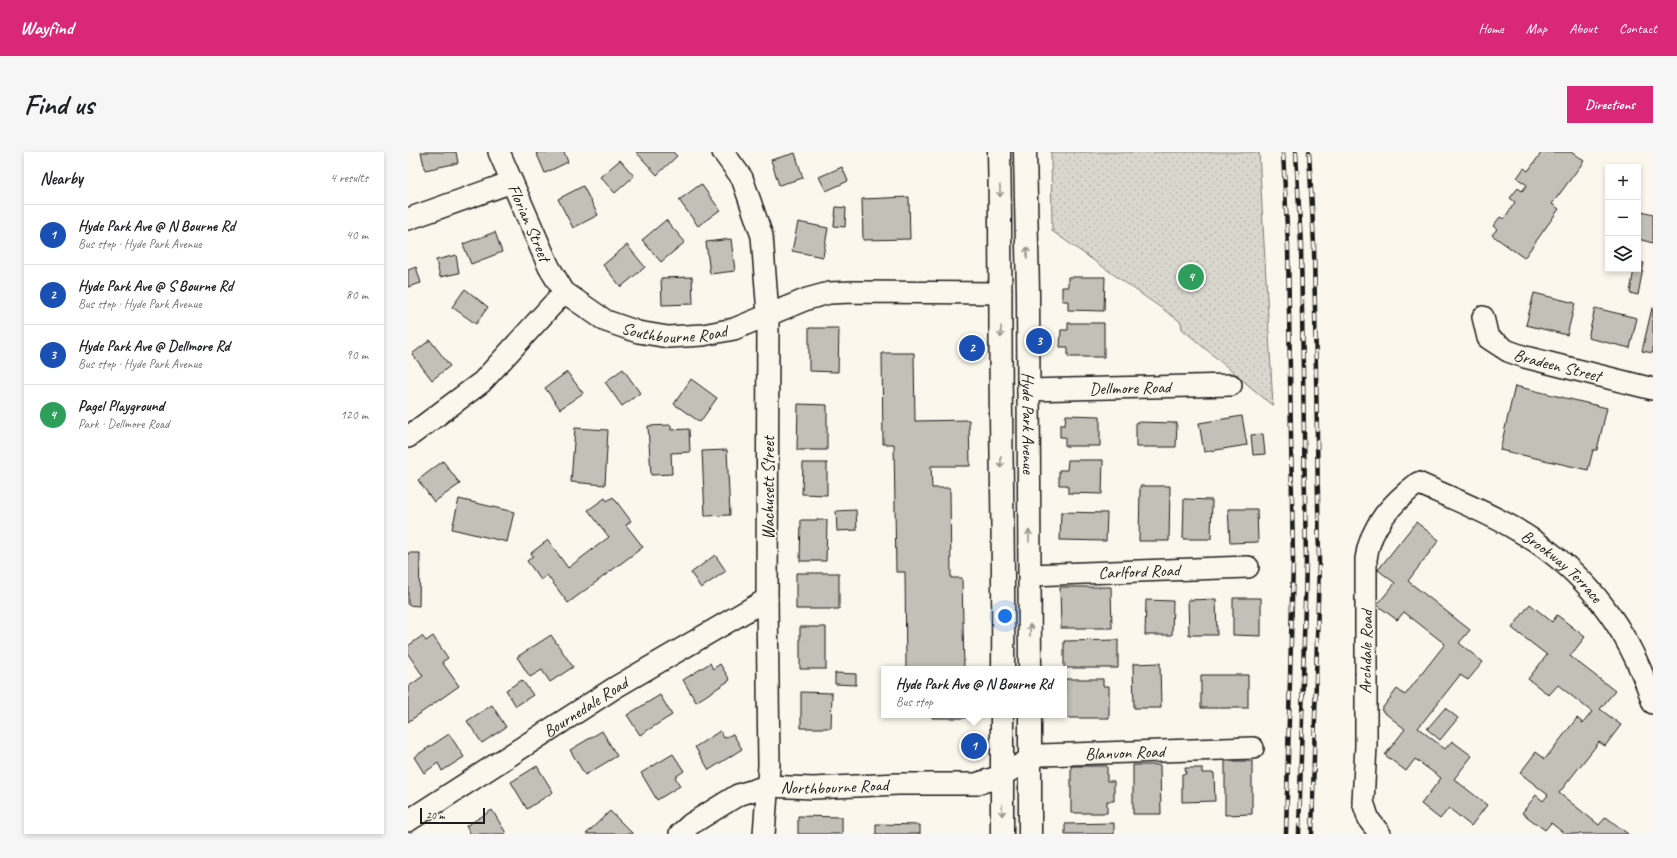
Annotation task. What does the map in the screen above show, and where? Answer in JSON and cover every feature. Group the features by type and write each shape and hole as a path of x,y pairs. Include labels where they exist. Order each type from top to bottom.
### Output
{"main road":[{"name":"Hyde Park Avenue","path":"999,152 1001,459 1004,576 1003,666"},
{"name":"Hyde Park Avenue","path":"1025,152 1028,292 1030,666"},
{"path":"1001,293 1028,292"},
{"path":"1004,576 1030,575"},
{"path":"1002,718 1002,834"},
{"path":"1030,718 1030,834"}],"street":[{"name":"Florian Street","path":"499,152 549,267 564,292"},
{"name":"Wachusett Street","path":"723,152 742,178 762,236 768,314 767,599 769,756 764,834"},
{"path":"408,219 512,182"},
{"path":"408,437 482,382 564,292"},
{"name":"Southbourne Road","path":"564,292 606,321 638,332 668,337 703,335 734,329 807,299 829,294 853,292 1001,293"},
{"name":"Bradeen Street","path":"1483,316 1488,338 1508,351 1525,357 1653,389"},
{"name":"Dellmore Road","path":"1028,390 1231,385"},
{"name":"Brookway Terrace","path":"1418,483 1512,527 1546,548 1577,574 1601,600 1623,633 1641,669 1653,703"},
{"name":"Archdale Road","path":"1380,834 1369,820 1363,802 1366,730 1366,559 1372,537 1386,512 1396,501 1418,483"},
{"name":"Carlford Road","path":"1030,575 1248,567"},
{"name":"Bournedale Road","path":"408,821 616,687 767,599"},
{"name":"Blanvon Road","path":"1002,776 1030,759 1041,755 1253,748"},
{"name":"Northbourne Road","path":"680,834 691,824 738,795 767,786 814,788 898,784 976,784 1002,776"}],"shaded area":[{"path":"1051,152 1259,152 1273,406 1182,329 1181,322 1052,231"}],"building":[{"path":"421,152 456,152 458,163 425,170"},
{"path":"536,152 564,152 568,162 545,173"},
{"path":"636,152 673,152 677,156 657,175"},
{"path":"1542,152 1571,152 1584,161 1552,204 1559,209 1524,258 1492,235 1497,229 1493,226 1500,217 1504,219 1515,202 1510,198 1518,188 1522,191 1527,185 1517,178 1524,168 1528,171"},
{"path":"795,153 803,178 779,185 771,160"},
{"path":"620,160 634,176 615,193 600,177"},
{"path":"842,167 848,181 826,191 819,177"},
{"path":"701,184 720,210 698,226 679,200"},
{"path":"583,186 598,215 573,228 558,199"},
{"path":"909,197 910,239 863,240 862,199"},
{"path":"836,207 846,208 845,227 834,226"},
{"path":"1641,211 1653,214 1653,243 1641,240"},
{"path":"666,220 685,242 661,262 642,240"},
{"path":"798,222 828,228 823,257 792,251"},
{"path":"495,232 502,252 471,264 463,244"},
{"path":"731,239 735,271 710,274 706,242"},
{"path":"627,245 645,267 621,287 603,265"},
{"path":"456,255 459,273 440,277 436,260"},
{"path":"1641,262 1644,263 1638,295 1630,293 1634,272 1641,272"},
{"path":"416,267 421,283 408,287 408,270"},
{"path":"692,277 693,304 662,305 661,278"},
{"path":"1068,277 1105,277 1104,311 1068,310 1068,301 1062,301 1062,287 1068,287"},
{"path":"465,289 488,307 476,324 452,307"},
{"path":"1534,293 1575,303 1567,335 1526,325"},
{"path":"1595,308 1637,318 1630,348 1588,338"},
{"path":"1653,308 1653,353 1642,351"},
{"path":"1068,323 1104,323 1104,357 1068,357 1068,347 1060,347 1061,330 1068,330"},
{"path":"809,328 839,328 838,372 809,371"},
{"path":"430,340 450,366 432,380 412,354"},
{"path":"882,353 914,353 915,421 969,420 970,466 931,466 932,488 950,488 951,578 962,578 964,666 906,666 905,572 896,572 894,444 883,444"},
{"path":"623,369 640,393 622,406 605,382"},
{"path":"567,372 583,393 560,409 545,388"},
{"path":"691,379 717,398 700,422 674,404"},
{"path":"1515,386 1607,408 1597,450 1593,450 1588,470 1500,450"},
{"path":"798,404 827,405 827,450 797,450"},
{"path":"1066,415 1100,416 1100,446 1065,446 1065,437 1060,437 1060,425 1065,425"},
{"path":"1242,416 1247,445 1204,452 1199,423"},
{"path":"1136,422 1177,423 1176,447 1136,447"},
{"path":"671,425 671,430 689,429 690,452 671,453 672,474 651,475 648,426"},
{"path":"575,428 608,430 605,485 571,482"},
{"path":"1263,434 1265,454 1253,455 1251,435"},
{"path":"727,450 730,515 705,516 702,451"},
{"path":"1068,460 1103,460 1102,494 1068,493 1068,485 1059,485 1059,470 1067,470"},
{"path":"443,461 460,484 434,502 418,480"},
{"path":"803,463 827,463 827,495 802,494"},
{"path":"1140,486 1170,486 1169,541 1139,541"},
{"path":"613,497 631,521 626,525 643,547 568,603 547,575 541,580 527,561 533,556 531,553 548,540 568,568 609,537 588,510 605,498 607,501"},
{"path":"459,499 514,512 507,542 452,529"},
{"path":"1184,499 1212,500 1211,539 1183,539"},
{"path":"1228,509 1257,509 1258,542 1230,543"},
{"path":"856,510 857,530 837,531 836,511"},
{"path":"1061,512 1107,513 1106,541 1060,540"},
{"path":"801,520 827,520 826,561 800,561"},
{"path":"1416,522 1439,540 1408,581 1470,630 1459,643 1483,662 1468,680 1460,675 1418,728 1445,749 1452,741 1472,756 1454,779 1487,805 1471,826 1449,808 1440,819 1421,804 1441,778 1415,759 1406,771 1385,755 1405,729 1381,710 1397,689 1405,695 1445,644 1404,612 1397,620 1377,605 1395,583 1378,570"},
{"path":"408,553 420,553 419,606 408,605"},
{"path":"715,555 726,571 701,588 691,573"},
{"path":"796,573 839,573 839,609 796,609"},
{"path":"1060,587 1111,587 1112,628 1061,628"},
{"path":"1233,598 1261,598 1261,636 1233,635"},
{"path":"1216,599 1217,635 1189,635 1188,600"},
{"path":"1146,600 1173,601 1172,635 1145,635"},
{"path":"1530,604 1552,622 1557,615 1585,637 1570,656 1615,691 1600,709 1621,725 1605,746 1599,742 1559,793 1599,825 1606,817 1628,834 1565,834 1551,823 1545,830 1522,813 1536,795 1543,801 1548,795 1520,773 1536,752 1545,759 1577,718 1583,723 1592,712 1558,685 1549,695 1528,679 1547,655 1512,628"},
{"path":"800,627 826,627 826,669 800,669"},
{"path":"551,635 573,667 550,682 542,670 530,677 517,657"},
{"path":"422,636 426,641 433,636 448,658 442,662 459,686 408,722 408,687 423,676 408,654 408,646"},
{"path":"1118,640 1118,668 1067,668 1067,666 1064,666 1064,641"},
{"path":"710,663 713,669 720,664 730,680 696,702 683,680"},
{"path":"1160,663 1161,708 1134,708 1133,664"},
{"path":"835,673 856,674 856,685 835,684"},
{"path":"1201,675 1248,675 1248,708 1201,708"},
{"path":"1067,679 1103,679 1103,686 1109,686 1109,718 1067,718"},
{"path":"522,680 533,695 516,706 506,690"},
{"path":"801,692 832,693 831,728 801,728"},
{"path":"660,695 672,715 640,735 627,715"},
{"path":"492,705 506,727 482,743 467,721"},
{"path":"1445,708 1458,718 1440,740 1427,729"},
{"path":"602,731 617,756 585,775 570,750"},
{"path":"720,731 724,738 733,734 742,749 709,770 695,747"},
{"path":"449,734 464,757 442,771 438,763 424,773 414,757"},
{"path":"673,754 684,771 675,777 680,786 657,800 641,773"},
{"path":"1225,761 1252,761 1252,814 1225,815"},
{"path":"1133,765 1160,765 1161,814 1133,814"},
{"path":"537,766 553,792 527,809 511,782"},
{"path":"1071,766 1107,766 1107,781 1114,781 1114,801 1107,801 1107,813 1071,813"},
{"path":"1185,768 1202,768 1202,773 1214,773 1215,801 1182,802 1182,774 1186,774"},
{"path":"492,810 506,833 470,834 466,826"},
{"path":"610,811 632,834 586,834"},
{"path":"798,816 842,817 842,834 798,834"},
{"path":"1114,823 1114,834 1065,834 1065,824"},
{"path":"876,824 920,825 920,834 876,834"}],"railway":[{"path":"1283,152 1288,246 1293,562 1286,834"},
{"path":"1296,152 1301,245 1306,562 1299,834"},
{"path":"1309,152 1314,245 1319,562 1312,834"}],"place":[{"name":"Pagel Playground","path":"1191,277"},
{"name":"Hyde Park Ave @ Dellmore Rd","path":"1039,341"},
{"name":"Hyde Park Ave @ S Bourne Rd","path":"972,348"},
{"name":"Hyde Park Ave @ N Bourne Rd","path":"974,746"}]}
